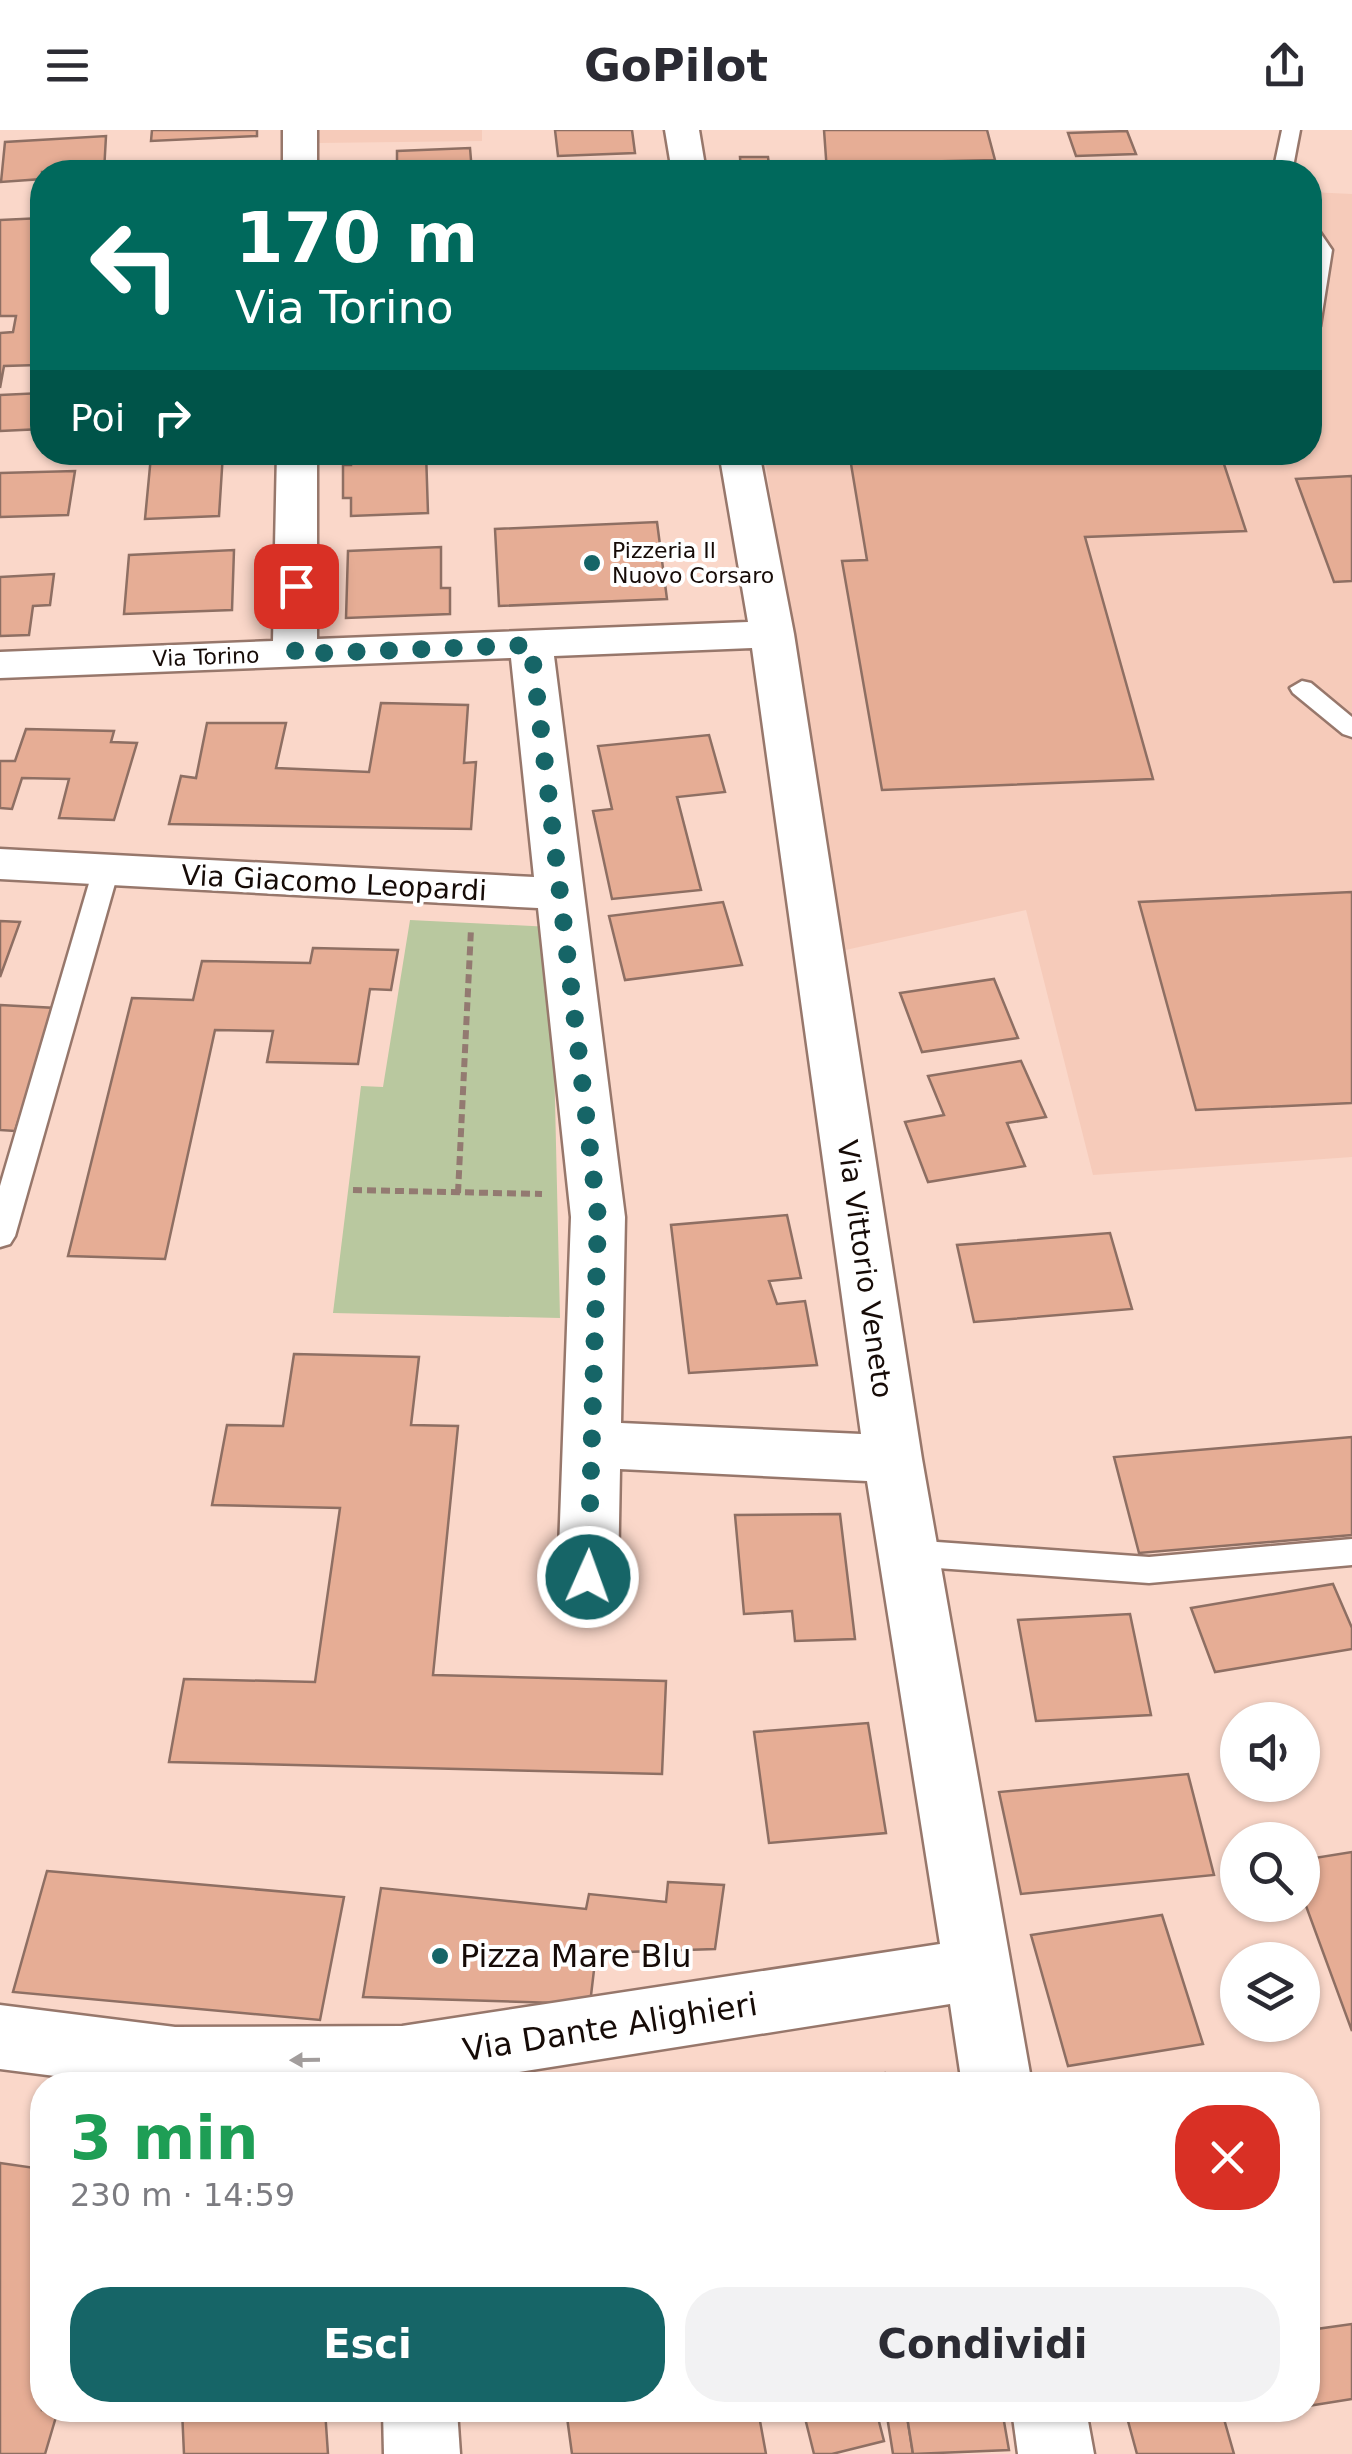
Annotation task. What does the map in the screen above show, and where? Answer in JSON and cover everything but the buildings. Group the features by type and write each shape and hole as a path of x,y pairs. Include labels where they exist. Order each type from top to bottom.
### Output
{"street":[{"path":"300,130 300,160"},
{"path":"682,130 687,160"},
{"path":"295,654 297,465"},
{"name":"Via Vittorio Veneto","path":"741,465 772,634 893,1459 995,2072"},
{"name":"Via Torino","path":"0,665 772,634"},
{"path":"531,645 598,1217 588,1577"},
{"name":"Via Giacomo Leopardi","path":"0,864 105,873 563,894"},
{"path":"592,1445 893,1459"},
{"name":"Via Dante Alighieri","path":"0,2037 175,2058 404,2071 978,1969"},
{"path":"421,2422 422,2454"},
{"path":"1052,2422 1056,2454"}],"lane":[{"path":"1302,688 1352,729"},
{"path":"0,1236 105,873"},
{"path":"909,1553 1149,1570 1352,1552"}],"path":[{"path":"458,1193 471,923"},
{"path":"353,1190 557,1194"}],"shaded area":[{"path":"319,130 482,130 482,141 318,143"},
{"path":"1322,193 1352,194 1352,1157 1093,1175 1026,910 841,951 766,465 1322,465"}],"green space":[{"path":"410,920 551,927 560,1318 333,1313 361,1086 383,1087"}],"place":[{"name":"Pizzeria Il Nuovo Corsaro","path":"592,563"},
{"name":"Pizza Mare Blu","path":"440,1956"}],"route":[{"path":"296,586 295,654 531,645 598,1217 588,1577"}]}
